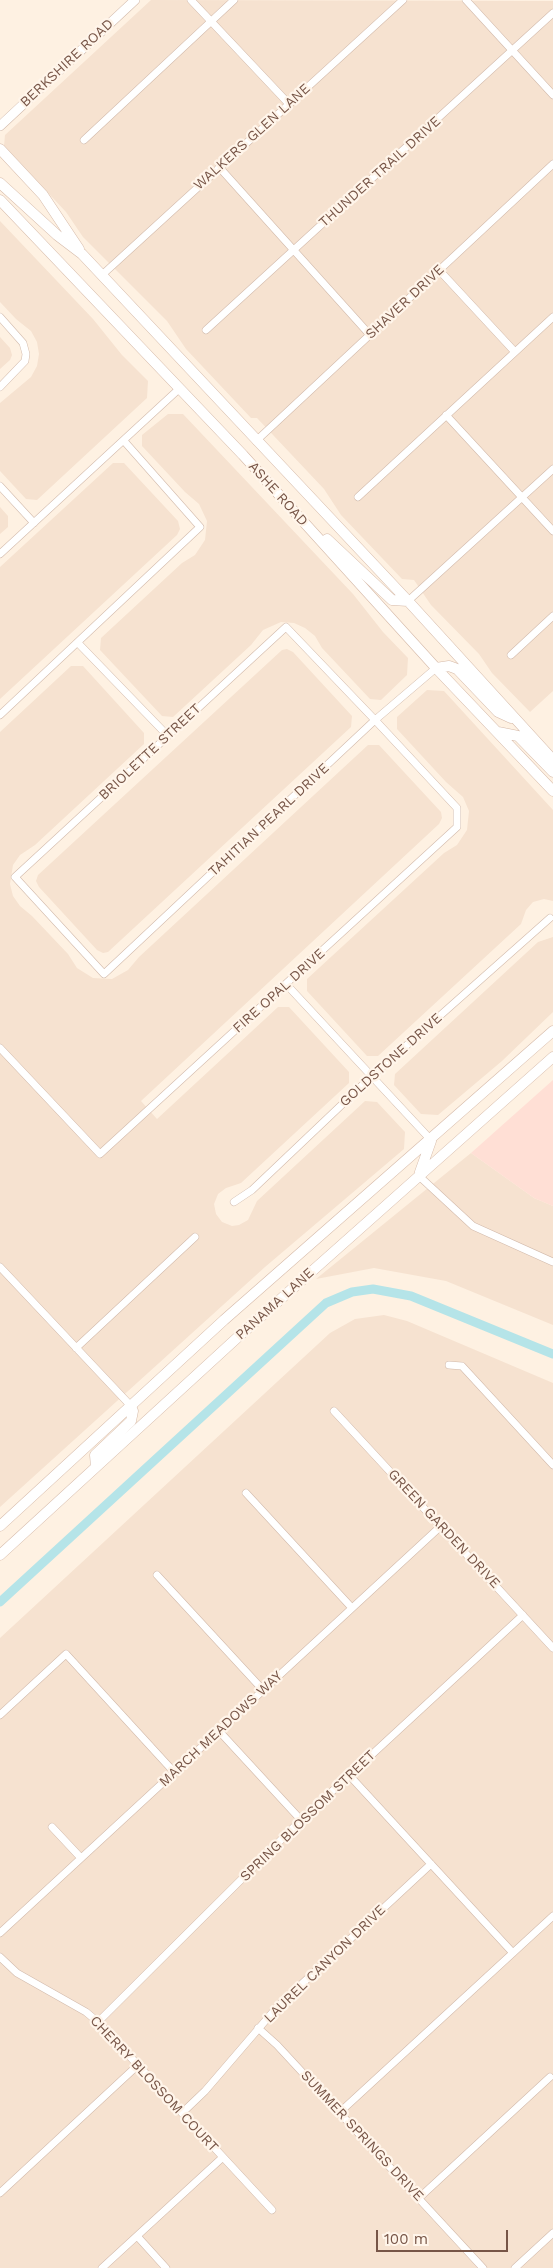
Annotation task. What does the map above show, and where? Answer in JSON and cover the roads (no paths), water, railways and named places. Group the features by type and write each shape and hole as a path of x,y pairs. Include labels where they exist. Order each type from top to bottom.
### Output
{"main road":[{"path":"0,149 43,195 82,254"},
{"name":"ASHE ROAD","path":"0,183 57,235 82,254 408,601 553,760"},
{"name":"ASHE ROAD","path":"0,200 180,388 436,668 553,791"},
{"path":"317,536 326,538 392,600 408,601"},
{"path":"436,668 448,666 457,669 498,712 506,717 514,718"},
{"path":"498,732 518,736 553,772"},
{"name":"PANAMA LANE","path":"0,1526 224,1320 553,1031"},
{"name":"PANAMA LANE","path":"0,1555 553,1057"},
{"path":"419,1176 431,1140"},
{"path":"96,1467 95,1455 131,1421 133,1411 131,1406"}],"street":[{"name":"BERKSHIRE ROAD","path":"0,126 135,0"},
{"path":"191,0 289,104"},
{"path":"84,140 234,0"},
{"name":"WALKERS GLEN LANE","path":"102,275 403,0"},
{"path":"466,0 553,95"},
{"name":"THUNDER TRAIL DRIVE","path":"206,330 553,13"},
{"name":"SHAVER DRIVE","path":"256,441 553,164"},
{"path":"219,167 370,335"},
{"path":"439,270 516,352"},
{"path":"358,496 553,317"},
{"path":"0,318 23,343 26,354 25,361 0,387"},
{"path":"0,554 180,388"},
{"path":"446,415 553,531"},
{"path":"0,715 200,527 124,441"},
{"path":"408,601 553,469"},
{"path":"0,486 34,523"},
{"path":"512,655 553,616"},
{"name":"BRIOLETTE STREET","path":"15,877 286,627 376,720"},
{"path":"78,643 168,736"},
{"name":"TAHITIAN PEARL DRIVE","path":"15,877 104,974 376,720 436,668"},
{"name":"FIRE OPAL DRIVE","path":"0,1048 100,1154 457,827 457,808 376,720"},
{"name":"GOLDSTONE DRIVE","path":"234,1202 258,1184 372,1076 550,918"},
{"path":"286,984 431,1140"},
{"path":"419,1176 473,1226 553,1262"},
{"path":"76,1348 194,1237"},
{"path":"0,1266 131,1406"},
{"path":"449,1365 462,1366 553,1465"},
{"name":"GREEN GARDEN DRIVE","path":"334,1411 553,1648"},
{"path":"246,1492 352,1608"},
{"name":"MARCH MEADOWS WAY","path":"0,1932 441,1526"},
{"path":"157,1574 264,1690"},
{"name":"SPRING BLOSSOM STREET","path":"98,2022 301,1820 523,1615"},
{"path":"0,1715 66,1654 174,1772"},
{"path":"219,1731 301,1820"},
{"path":"349,1776 512,1953"},
{"path":"52,1827 81,1858"},
{"name":"LAUREL CANYON DRIVE","path":"182,2112 205,2091 258,2028 288,1996 431,1864"},
{"path":"340,2112 553,1916"},
{"name":"CHERRY BLOSSOM COURT","path":"0,1957 17,1973 86,2012 98,2022 272,2210"},
{"name":"SUMMER SPRINGS DRIVE","path":"258,2028 277,2045 340,2112 483,2268"},
{"path":"0,2193 138,2065"},
{"path":"419,2198 550,2077"},
{"path":"102,2268 223,2157"},
{"path":"515,2268 553,2233"},
{"path":"137,2236 166,2268"}],"waterway":[{"path":"0,1602 326,1303 352,1292 373,1289 411,1296 553,1354"}]}
